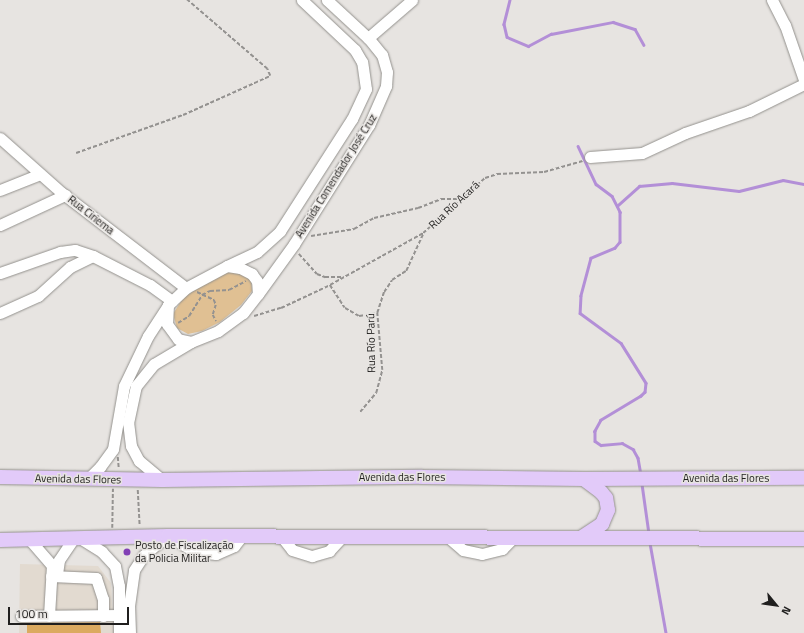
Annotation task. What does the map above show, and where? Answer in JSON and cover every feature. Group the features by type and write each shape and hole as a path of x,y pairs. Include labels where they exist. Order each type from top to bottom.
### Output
{"main road":[{"name":"Avenida das Flores","path":"0,477 138,480 422,477 584,479 804,478"},
{"path":"582,538 602,524 608,510 602,492 584,479"},
{"path":"0,540 168,536 804,539"}],"street":[{"name":"Avenida Comendador José Cruz","path":"170,303 188,286 257,252 280,231 352,119 366,89 362,62 355,50 302,0"},
{"name":"Avenida Comendador José Cruz","path":"192,342 218,331 236,319 258,294 296,241 370,125 381,102 386,86 385,62 382,55 368,38 327,0"},
{"path":"368,38 412,0"},
{"path":"772,0 784,25 804,80"},
{"path":"590,157 642,153 685,133 749,111 804,84"},
{"name":"Rua Ciriema","path":"0,138 65,196 188,286"},
{"path":"0,190 40,174"},
{"path":"0,225 65,196"},
{"path":"0,273 60,252 75,250 93,256 150,285 170,303"},
{"path":"0,313 38,296 70,267 93,256"},
{"path":"227,266 246,270 255,276 258,294"},
{"path":"170,303 166,316 170,329 178,338 192,342"},
{"path":"88,479 100,467 112,449 124,386 148,336 170,303"},
{"path":"162,480 135,457 131,446 128,423 132,398 145,372 168,355 192,342"},
{"path":"130,633 129,606 134,570 143,556 168,536"},
{"path":"282,537 292,550 312,556 329,551 342,537"},
{"path":"54,576 59,560 77,538 102,552 115,566 119,586 119,633"},
{"path":"29,539 50,560 52,565 54,576 52,616"},
{"path":"54,576 96,578 102,597 103,616"},
{"path":"21,616 119,615"}],"path":[{"path":"76,154 183,115 270,76 267,69 188,0"},
{"name":"Rua Río Acará","path":"236,319 272,312 330,285 342,276 423,233 462,199 478,182 490,176 544,172 574,164"},
{"path":"296,241 354,229 374,218 418,208 441,199 462,199"},
{"name":"Rua Río Parú","path":"360,412 376,393 382,370 377,313 384,292 392,280 406,271 423,233"},
{"name":"Rua Río Acará","path":"296,241 304,262 317,274 325,277 342,276"},
{"path":"170,329 189,316 202,296 210,291 229,290 255,276"},
{"path":"330,285 345,308 359,316 377,313"},
{"path":"188,286 202,296 214,300 216,305 213,315 218,331"},
{"path":"111,537 113,479 120,464 118,456 112,449"},
{"path":"138,480 141,537"}],"shaded area":[{"path":"236,270 251,278 252,291 241,305 220,322 202,331 188,334 177,328 173,314 183,298 221,273"},
{"path":"20,564 98,566 111,583 114,633 19,633"}],"building":[{"path":"100,622 101,633 27,633 27,623"}],"waterway":[{"path":"510,0 504,24 507,37 528,46 551,34 613,22 635,29 644,45"},
{"path":"578,146 596,184 612,196 620,212 620,242 615,248 591,258 581,296 580,313 621,343 646,383 645,392 641,396 601,420 595,431 595,441 601,445 622,443 633,449 638,458 641,475"},
{"path":"617,206 639,186 672,183 739,191 783,180 804,184"},
{"path":"642,484 649,534"},
{"path":"650,543 666,633"}],"place":[{"name":"Posto de Fiscalização da Policia Militar","path":"127,552"}]}
